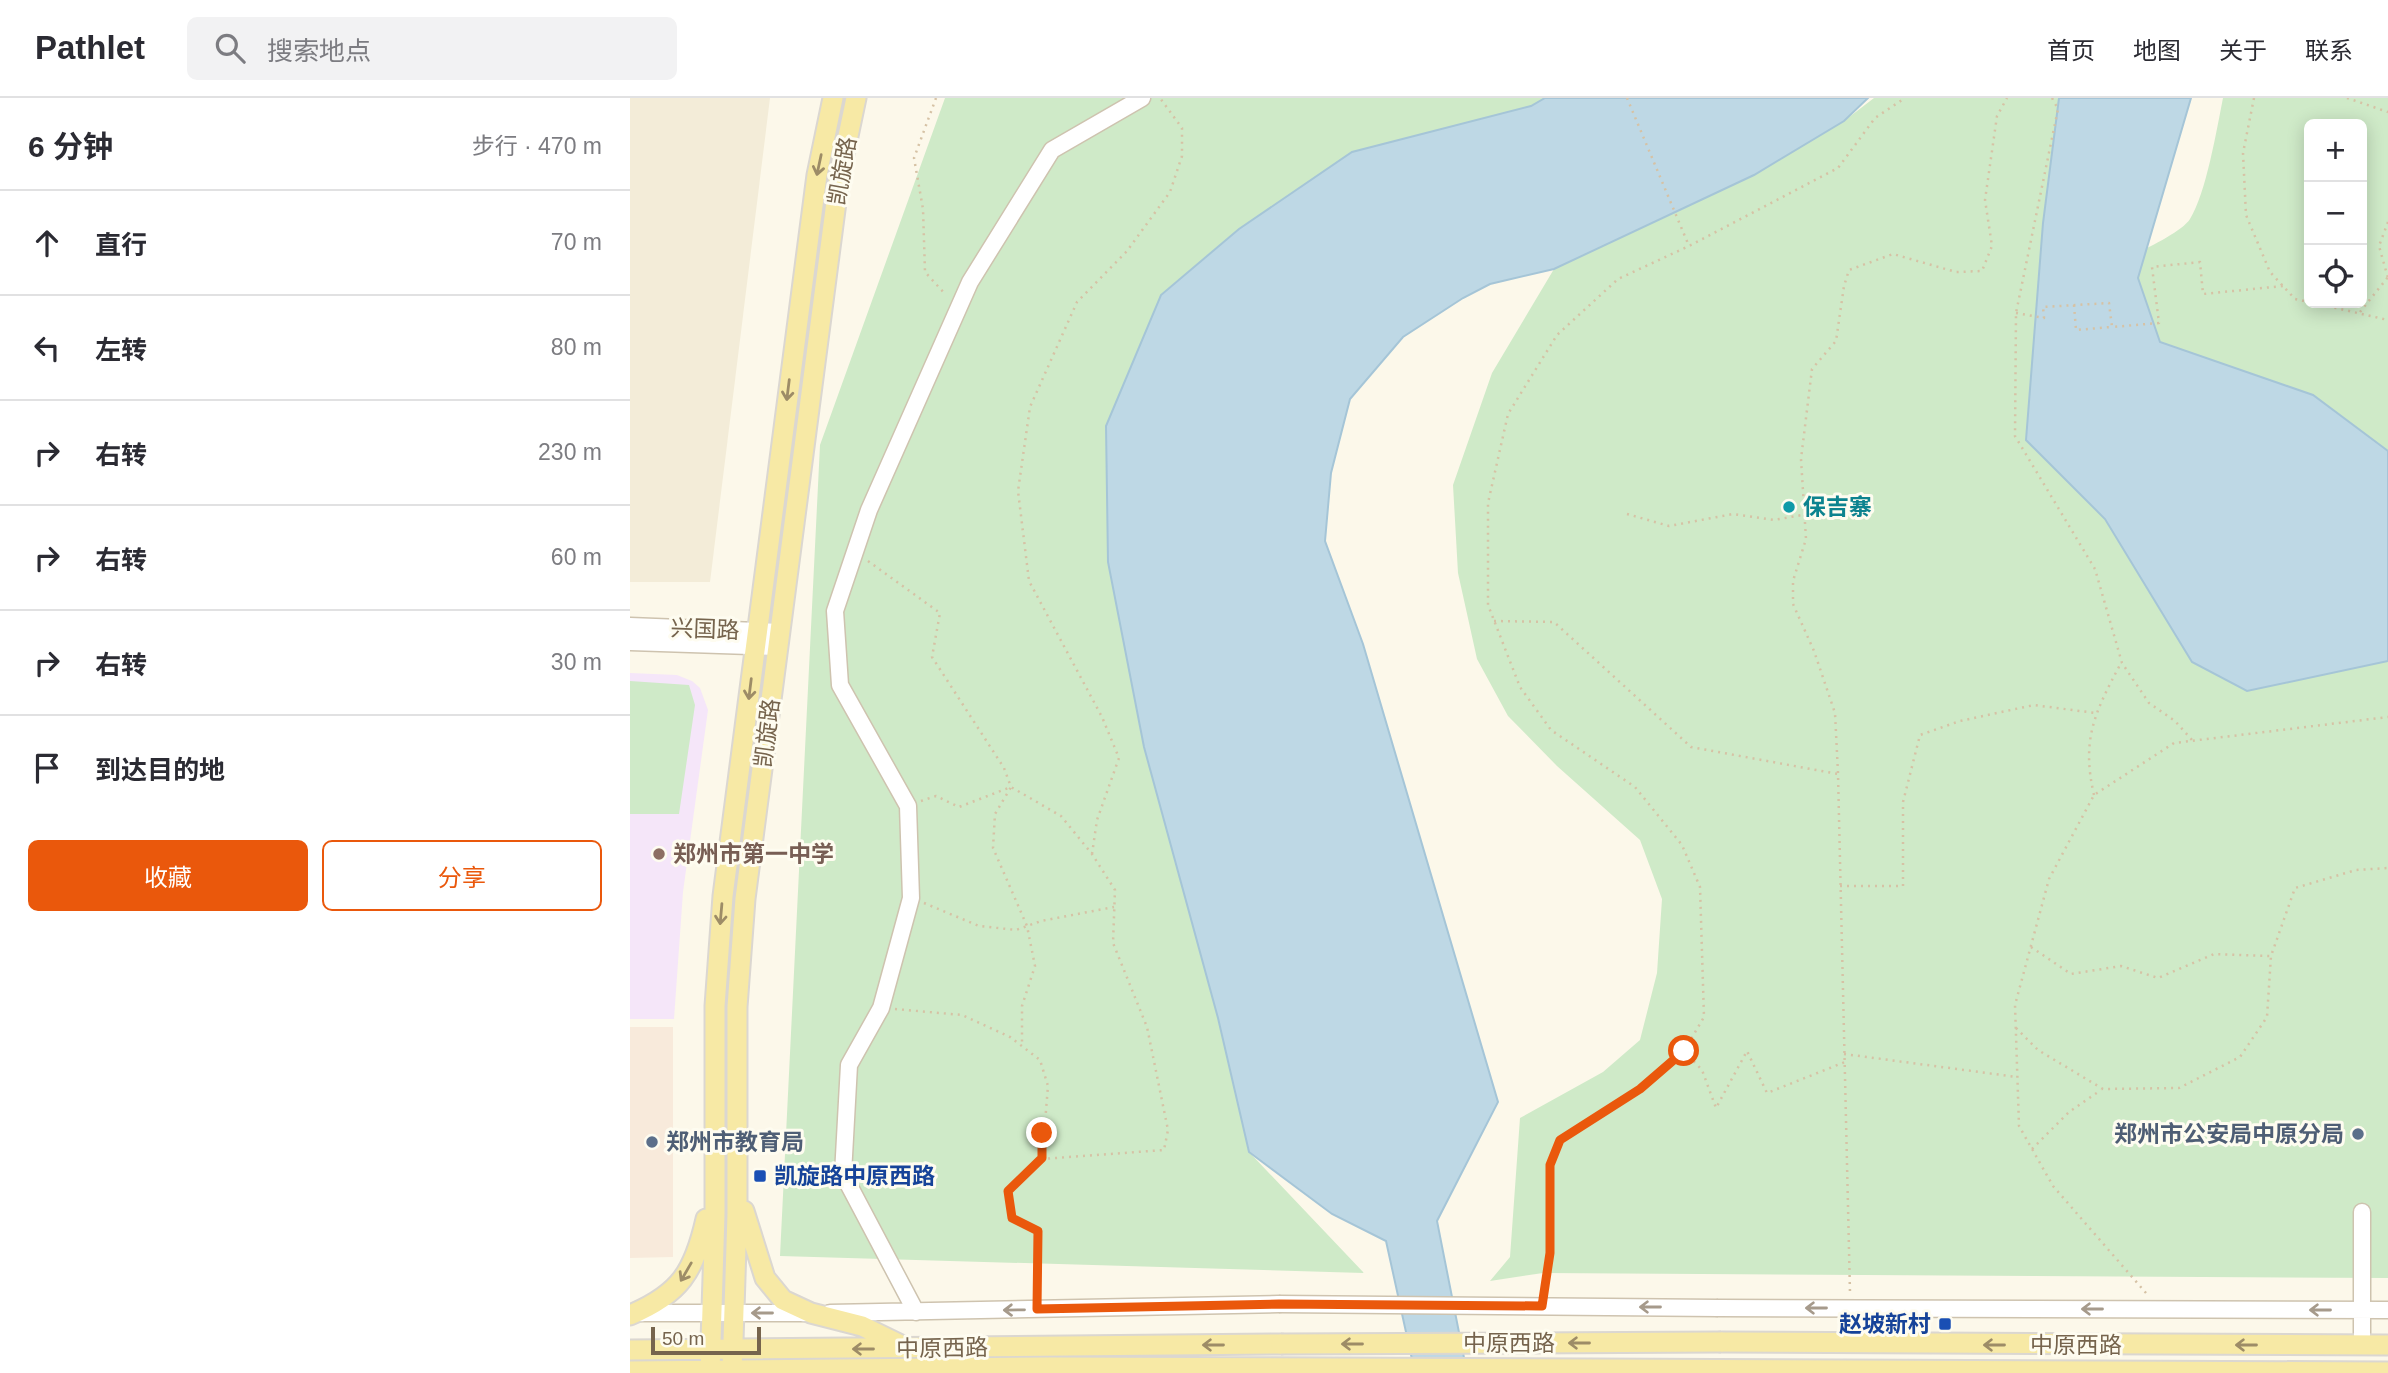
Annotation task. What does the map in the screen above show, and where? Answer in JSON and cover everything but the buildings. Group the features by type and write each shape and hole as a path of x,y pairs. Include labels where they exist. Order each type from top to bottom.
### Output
{"main road":[{"name":"凯旋路","path":"710,1372 715,1184 716,974 756,638 817,176 833,98"},
{"name":"凯旋路","path":"732,1372 739,975 779,639 839,179 856,98"},
{"path":"632,1313 657,1304 675,1290 690,1267 702,1235 715,1184"},
{"path":"737,1185 753,1245 771,1290 783,1300 811,1313 862,1326 907,1349"},
{"name":"中原西路","path":"630,1350 1721,1342 2388,1345"},
{"name":"中原西路","path":"630,1371 1281,1367 2388,1372"}],"street":[{"path":"916,1312 843,1174 849,1065 881,1008 911,898 908,806 839,685 835,611 869,510 970,282 1052,150 1142,98"},
{"name":"兴国路","path":"630,626 779,639"},
{"name":"兴国路","path":"630,642 756,638"},
{"path":"2362,1212 2362,1345"},
{"path":"632,1313 916,1312 1279,1304 2388,1310"}],"path":[{"path":"936,98 914,158 923,209 925,272 958,309"},
{"path":"1092,854 1097,820 1119,758 1102,717 1029,581 1017,491 1031,407 1077,302 1127,251 1170,192 1182,156 1182,128 1160,98"},
{"path":"1627,98 1689,246"},
{"path":"1542,1306 1550,1253 1550,1165 1560,1140 1640,1089 1684,1051 1703,1017 1700,887 1682,845 1635,787 1551,730 1520,687 1488,605 1488,503 1508,414 1558,335 1618,279 1689,246 1838,168 1875,118 1905,98"},
{"path":"1850,1308 1835,713 1793,604 1793,581 1806,539 1802,515 1801,459 1812,369 1836,341 1849,270 1893,254 1956,272 1982,271 1992,246 1984,200 1997,116 2007,98"},
{"path":"2052,98 2058,109 2016,313 2015,436 2095,569 2122,663 2149,702 2175,722 2192,740"},
{"path":"2254,98 2243,153 2246,215 2270,272 2295,299 2304,301"},
{"path":"2347,98 2388,112"},
{"path":"2367,104 2368,98"},
{"path":"2360,312 2388,277 2379,246 2388,222"},
{"path":"2074,305 2077,330 2159,323 2152,267 2200,262 2203,294 2283,286"},
{"path":"2016,313 2044,317 2043,307 2109,303 2112,327"},
{"path":"2340,308 2388,320"},
{"path":"1627,514 1669,527 1733,514 1774,520 1802,515"},
{"path":"855,552 940,612 932,657 1004,768 1011,787 1061,816 1092,854 1115,890 1113,943 1147,1027 1168,1130 1164,1150 1042,1158 1008,1191 1012,1218 1038,1231 1037,1309"},
{"path":"1494,621 1554,622 1691,747 1838,774"},
{"path":"2094,795 2087,768 2095,713 2122,663"},
{"path":"1840,886 1903,886 1903,802 1920,736 1960,721 2034,705 2095,713"},
{"path":"2159,1309 2053,1186 2019,1126 2015,1005 2049,879 2094,795 2174,743 2388,717"},
{"path":"908,806 936,796 959,807 1011,787"},
{"path":"1011,787 995,814 993,848 1027,926 1035,966 1022,1006 1022,1046"},
{"path":"2016,1027 2038,1050 2103,1089 2179,1088 2240,1057 2267,1017 2271,956 2295,888 2356,870 2388,868"},
{"path":"911,898 979,926 1016,930 1115,907"},
{"path":"2031,947 2071,974 2121,965 2158,978 2214,954 2271,956"},
{"path":"881,1008 962,1015 1010,1037 1040,1060 1048,1086 1042,1158"},
{"path":"1684,1051 1702,1070 1716,1108 1747,1051 1768,1093 1844,1062"},
{"path":"1844,1054 2017,1077"},
{"path":"2032,1149 2068,1112 2103,1089"}],"shaded area":[{"path":"630,98 770,98 710,582 630,582"},
{"name":"郑州市第一中学","path":"630,673 677,675 692,681 700,688 708,710 683,892 674,1019 630,1019"},
{"name":"郑州市教育局","path":"630,1027 673,1027 673,1257 630,1258"}],"green space":[{"path":"945,98 1545,98 1531,106 1352,152 1218,1018 1249,1152 1364,1273 780,1256 820,445"},
{"path":"1874,98 2072,98 2101,270 2162,240 2190,219 2206,178 2223,98 2388,98 2388,1278 1543,1273 1490,1281 1510,1257 1520,1118 1603,1072 1640,1040 1657,973 1662,899 1640,840 1557,766 1508,716 1477,659 1458,573 1453,485 1492,373 1554,269 1754,175 1844,121"},
{"path":"630,681 689,685 695,705 679,814 630,814"}],"water":[{"path":"1545,98 1868,98 1844,121 1754,175 1554,269 1490,284 1463,298 1403,337 1350,399 1331,473 1325,541 1363,644 1498,1102 1437,1221 1467,1373 1415,1373 1386,1241 1332,1214 1249,1152 1218,1018 1144,747 1108,562 1106,426 1161,295 1239,229 1352,152 1531,106"},
{"path":"2059,98 2191,98 2138,278 2160,342 2313,395 2388,451 2388,661 2247,691 2192,662 2105,519 2026,440 2043,223"}],"place":[{"name":"保吉寨","path":"1789,507"},
{"name":"郑州市第一中学","path":"659,854"},
{"name":"郑州市公安局中原分局","path":"2358,1134"},
{"name":"郑州市教育局","path":"652,1142"},
{"name":"凯旋路中原西路","path":"760,1176"},
{"name":"赵坡新村","path":"1945,1324"}],"route":[{"path":"1042,1133 1042,1158 1008,1191 1012,1218 1038,1231 1037,1309 1279,1304 1542,1306 1550,1253 1550,1165 1560,1140 1640,1089 1684,1051"}]}
